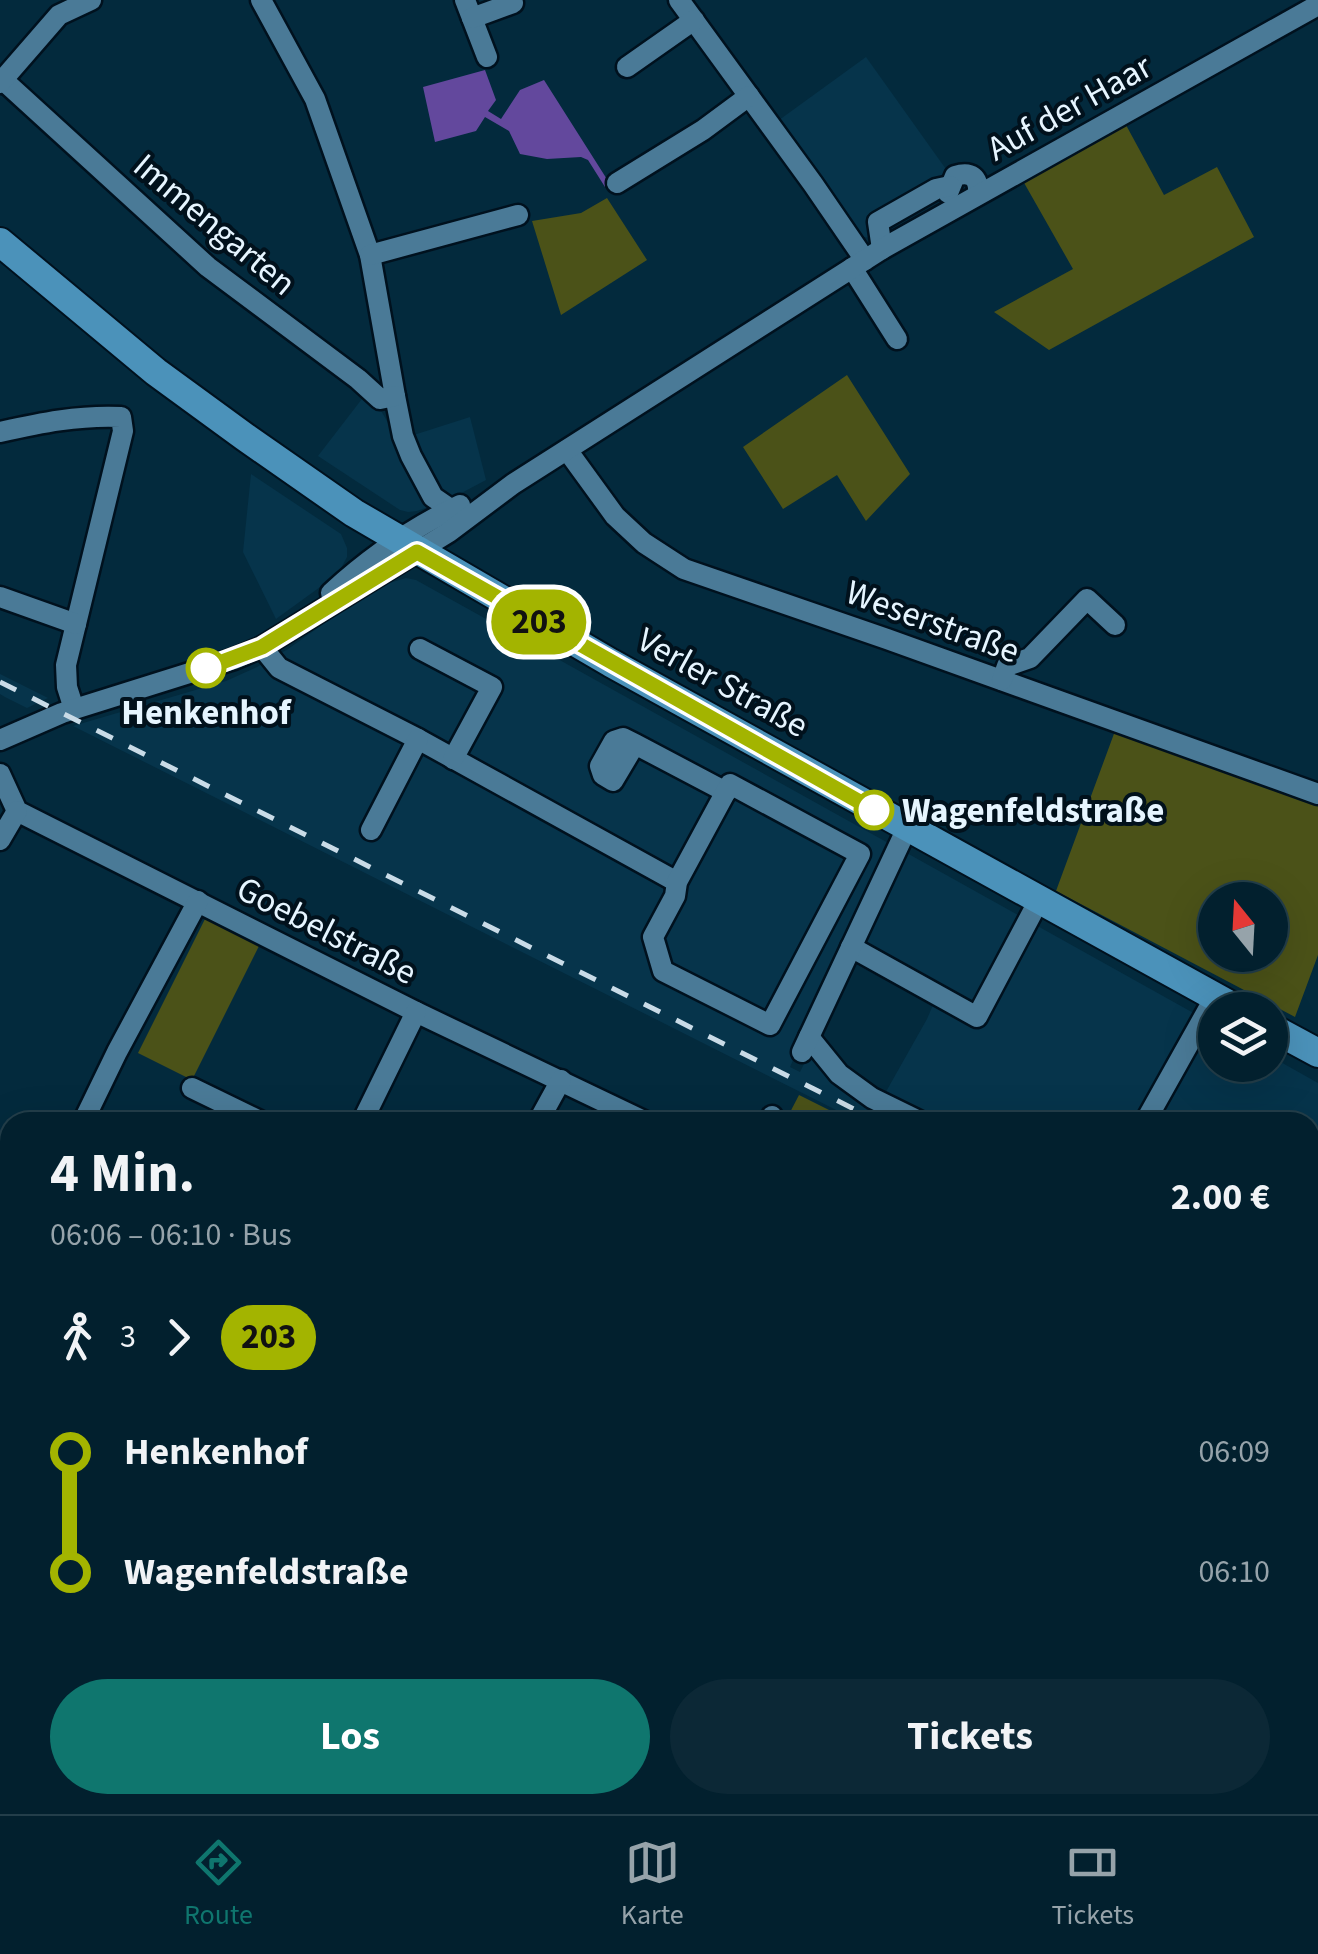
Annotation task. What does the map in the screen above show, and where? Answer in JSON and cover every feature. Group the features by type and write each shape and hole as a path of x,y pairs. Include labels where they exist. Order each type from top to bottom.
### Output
{"main road":[{"name":"Verler Straße","path":"0,242 156,372 347,508 611,663 1207,992"},
{"path":"1288,1037 1318,1053"}],"street":[{"path":"2,81 57,7 91,0"},
{"path":"262,0 315,99 370,255 404,436 432,497 458,514"},
{"path":"487,56 469,9 514,3 512,0"},
{"path":"680,0 866,259 897,339"},
{"name":"Auf der Haar","path":"0,740 74,709 262,647 407,545 513,484 866,259 1318,6"},
{"path":"627,67 694,20"},
{"name":"Immengarten","path":"2,81 208,267 380,399 395,396"},
{"path":"618,183 749,96"},
{"path":"943,214 955,176 973,176 979,184 978,194"},
{"path":"866,259 878,222 936,189 950,186"},
{"path":"370,255 518,215"},
{"path":"0,432 52,420 121,417 123,431 66,665 66,686 74,709"},
{"name":"Weserstraße","path":"567,450 614,516 644,543 684,569 1318,794"},
{"path":"0,597 76,624"},
{"path":"1002,680 1007,666 1030,658 1087,600 1115,625"},
{"path":"887,639 904,622"},
{"path":"262,647 279,668 677,882"},
{"path":"420,648 492,686 453,759"},
{"path":"371,830 418,740"},
{"path":"635,744 726,792"},
{"path":"0,774 17,811 0,840"},
{"path":"730,784 860,854 770,1025 663,971 653,937 675,896 677,882 726,792 730,784"},
{"name":"Goebelstraße","path":"17,811 416,1012 626,1112"},
{"path":"901,1112 872,1098 806,1044 907,828"},
{"path":"836,900 866,915"},
{"path":"851,947 978,1017 1040,900"},
{"path":"88,1112 198,902"},
{"path":"367,1112 416,1012"},
{"path":"1152,1112 1198,1045"},
{"path":"543,1112 561,1080"},
{"path":"192,1088 241,1112"}],"shaded area":[{"path":"866,57 948,172 936,200 870,238 858,236 775,123"},
{"path":"485,70 496,100 488,111 501,119 520,90 544,80 610,184 605,187 588,160 581,157 547,159 520,154 509,131 485,117 476,131 435,142 423,87"},
{"path":"365,395 380,409 398,440 470,417 486,480 452,498 408,512 318,456"},
{"path":"251,474 341,534 347,548 338,574 276,619 243,552"},
{"path":"406,578 416,580 890,844 790,1067 800,1072 819,1034 860,1080 883,1097 927,1019 933,1005 853,963 905,852 1198,1016 1198,1082 1288,1082 1288,1066 1318,1083 1318,1112 840,1112 73,726 226,681 288,649 376,587"},
{"path":"0,674 48,698 27,708 5,697 0,694"}],"green space":[{"path":"1126,125 1164,195 1217,167 1254,237 1049,350 994,312 1073,269 1023,181"},
{"path":"607,198 647,260 561,315 532,221 581,213"},
{"path":"847,375 910,474 866,521 837,475 783,509 743,447"},
{"path":"1115,731 1318,803 1318,955 1295,1017 1288,1013 1288,992 1248,992 1210,972 1288,972 1288,882 1198,882 1198,966 1056,891"},
{"path":"207,915 261,942 192,1080 138,1053"},
{"path":"799,1095 833,1112 790,1112"}],"railway":[{"path":"0,682 860,1112"}],"bus line":[{"name":"203","path":"206,668 262,647 417,552 874,810"}],"place":[{"name":"Henkenhof","path":"206,668"},
{"name":"Wagenfeldstraße","path":"874,810"}]}
